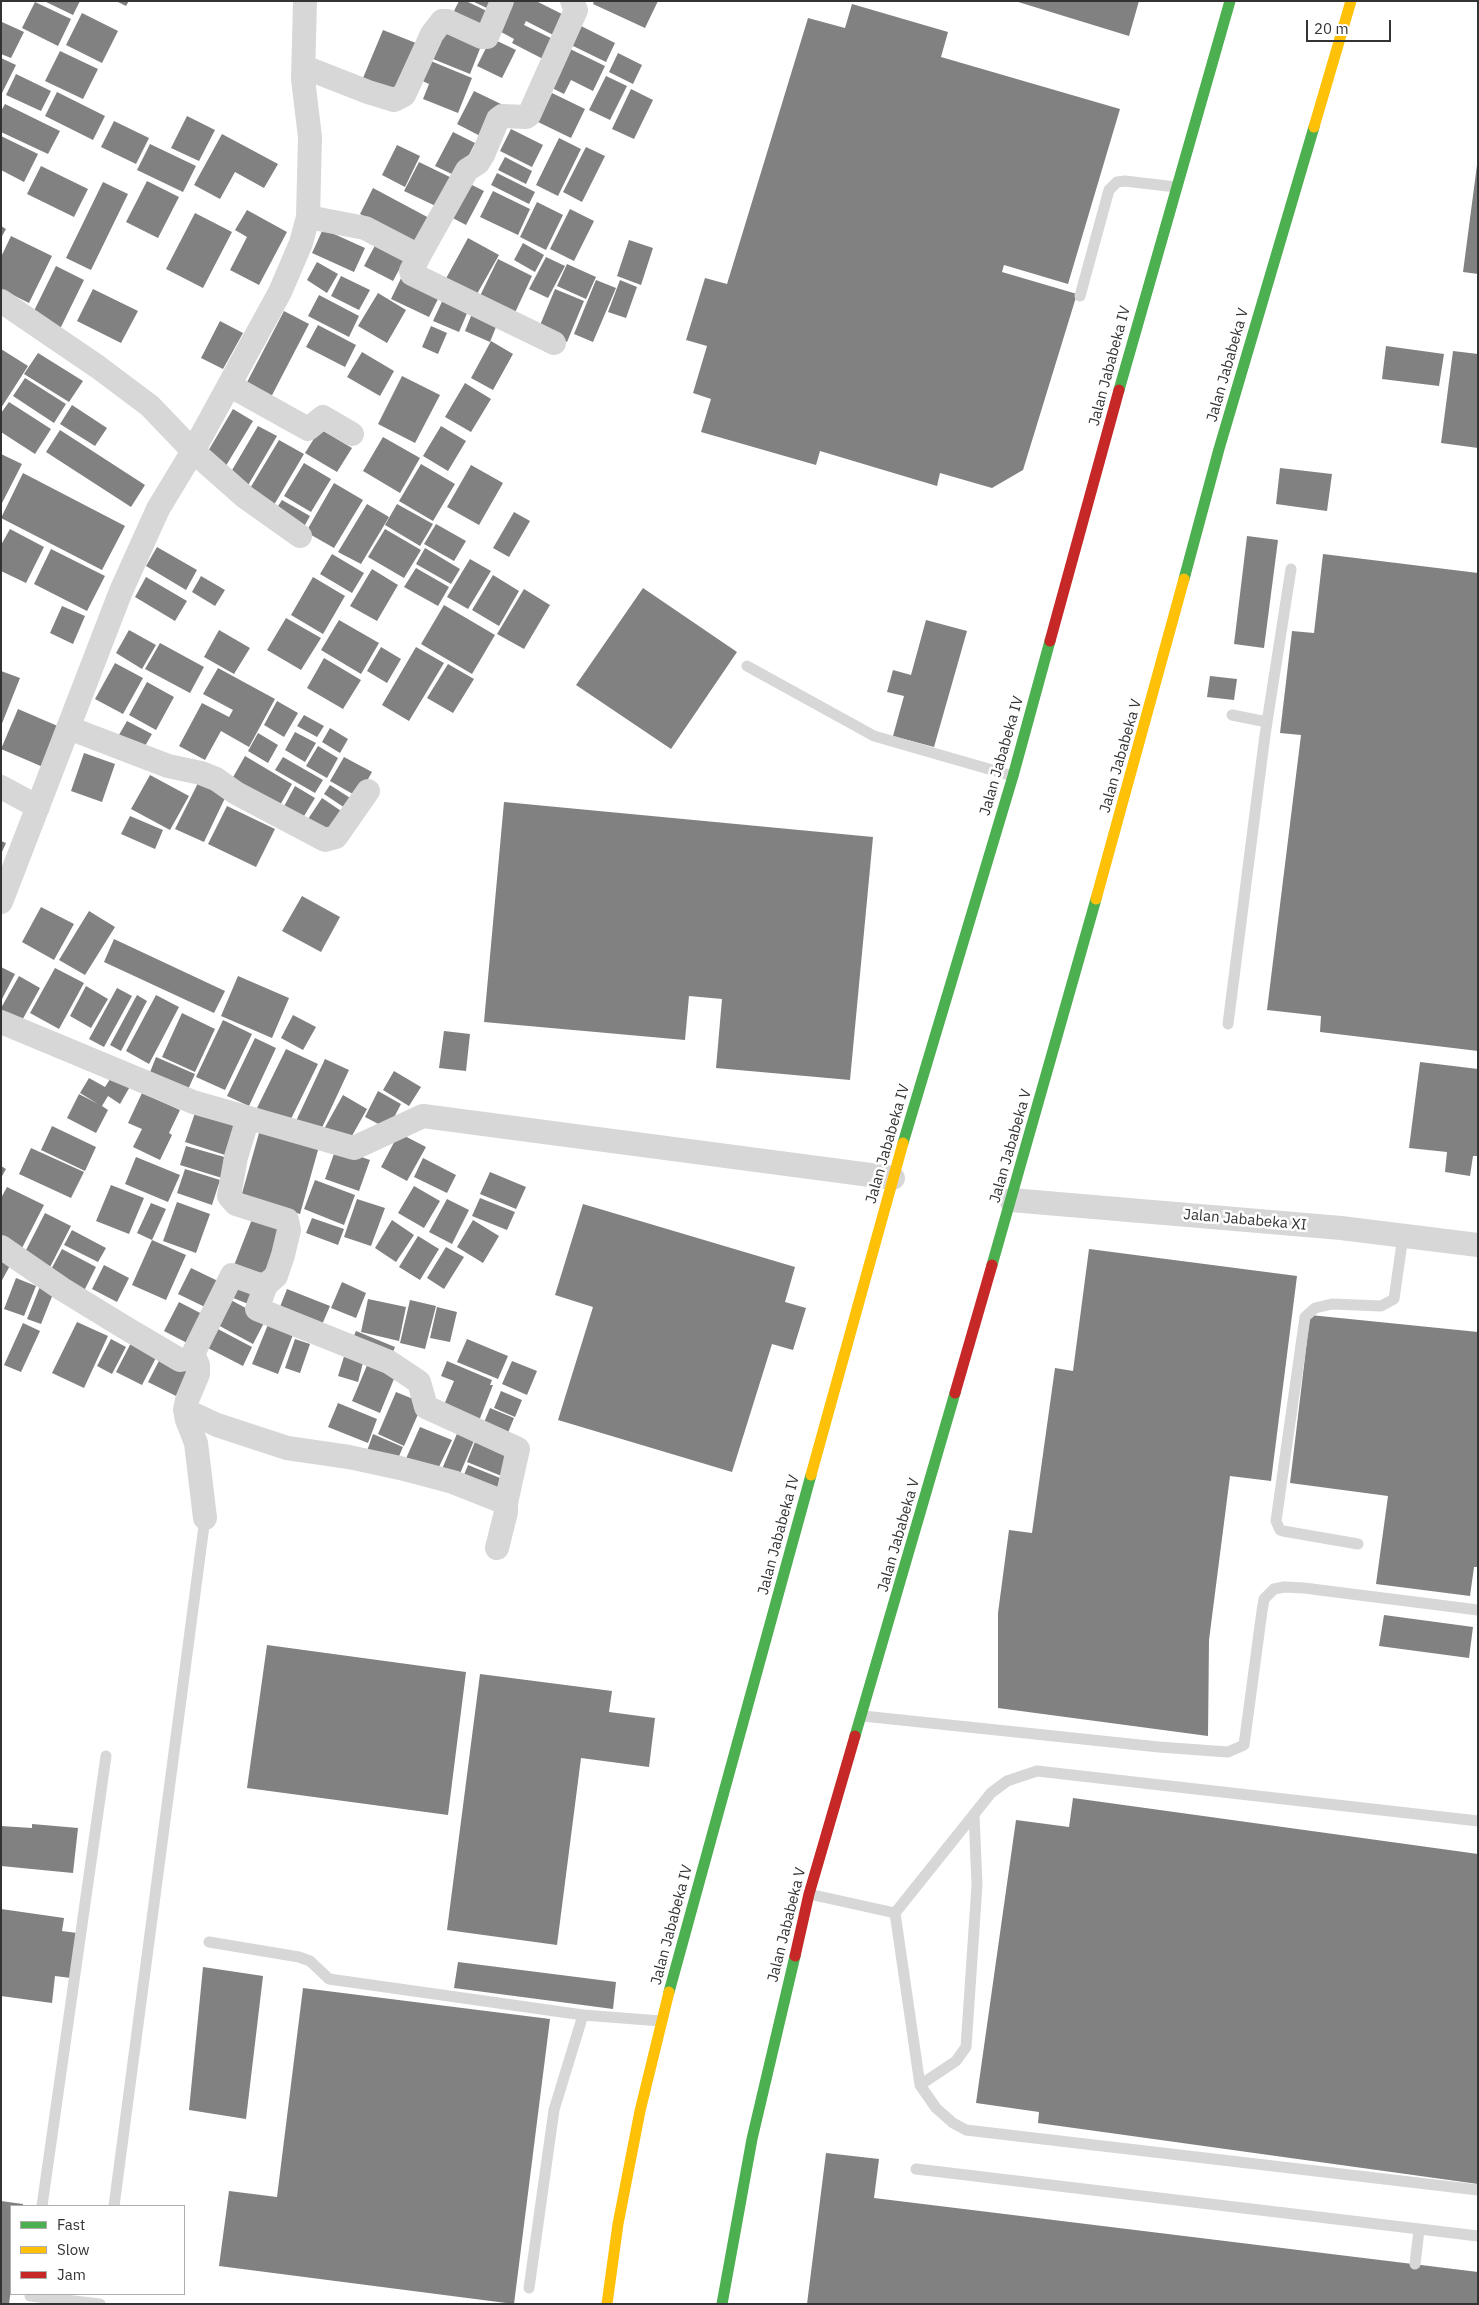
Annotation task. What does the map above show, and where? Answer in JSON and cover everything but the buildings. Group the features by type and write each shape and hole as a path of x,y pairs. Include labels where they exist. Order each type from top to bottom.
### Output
{"street":[{"path":"1,902 121,591 158,509 193,451 280,292 301,243 308,217 310,137 304,68 305,1"},
{"path":"304,68 394,100 404,94 432,34 442,21 447,21 482,37 487,37 502,1"},
{"path":"554,343 412,274 411,271 466,170 483,156 498,119 502,116 526,117 529,115 576,10 572,1"},
{"name":"Jalan Jababeka IV","path":"607,2304 618,2224 638,2120 662,2021 893,1178 1013,776 1140,312 1230,1"},
{"name":"Jalan Jababeka V","path":"722,2304 752,2139 809,1894 1011,1200 1153,698 1219,449 1351,1"},
{"path":"308,217 365,228 419,256"},
{"path":"2,303 98,367 150,406 193,451 245,497 300,536"},
{"path":"229,385 308,429 323,417 352,434"},
{"path":"69,728 168,766 201,773 216,779 236,793 325,840 336,837 368,791"},
{"path":"1,787 38,807"},
{"path":"1,1022 193,1102 354,1148 423,1116 893,1178"},
{"path":"248,1118 236,1157 229,1196 236,1204 287,1220 289,1230 276,1276 266,1285 257,1309 389,1362 419,1382 426,1407 515,1446 519,1453 497,1548"},
{"name":"Jalan Jababeka XI","path":"1011,1200 1331,1228 1478,1245"},
{"path":"1,1247 62,1289 180,1360 188,1360 194,1356 232,1275 257,1284 266,1285"},
{"path":"194,1356 198,1365 198,1374 187,1400 185,1410 196,1443 205,1518"},
{"path":"185,1410 217,1425 287,1448 349,1457 400,1468 453,1482 506,1503"}],"lane":[{"path":"1080,296 1109,190 1116,182 1125,181 1177,188"},
{"path":"1228,1024 1267,722 1291,569"},
{"path":"747,666 874,736 1013,776"},
{"path":"1232,715 1267,722"},
{"path":"1358,1544 1283,1532 1276,1521 1305,1317 1310,1311 1321,1305 1381,1306 1394,1299 1403,1236"},
{"path":"114,2205 205,1518"},
{"path":"862,1716 1159,1747 1228,1752 1244,1745 1264,1599 1274,1589 1284,1587 1304,1588 1478,1610"},
{"path":"42,2205 106,1756"},
{"path":"1478,1821 1037,1771 1007,1781 990,1793 895,1913 920,2085 936,2108 952,2123 966,2130 1478,2190"},
{"path":"920,2085 956,2061 966,2047 977,1885 974,1814"},
{"path":"809,1894 895,1913"},
{"path":"209,1942 299,1957 310,1961 329,1978 583,2015 662,2021"},
{"path":"529,2288 554,2110 583,2015"},
{"path":"916,2169 1478,2236"},
{"path":"1415,2264 1419,2230"},
{"path":"29,2298 101,2304"}],"traffic: fast":[{"path":"1119,390 1230,1"},
{"path":"1184,579 1219,449 1314,127"},
{"path":"903,1143 1013,776 1050,641"},
{"path":"992,1265 1096,899"},
{"path":"855,1736 955,1393"},
{"path":"669,1992 811,1475"},
{"path":"722,2304 752,2139 795,1956"}],"traffic: slow":[{"path":"1314,127 1351,1"},
{"path":"1096,899 1184,579"},
{"path":"811,1475 903,1143"},
{"path":"607,2304 618,2224 640,2111 669,1992"}],"traffic: jam":[{"path":"1050,641 1119,390"},
{"path":"955,1393 992,1265"},
{"path":"795,1956 809,1894 855,1736"}]}
